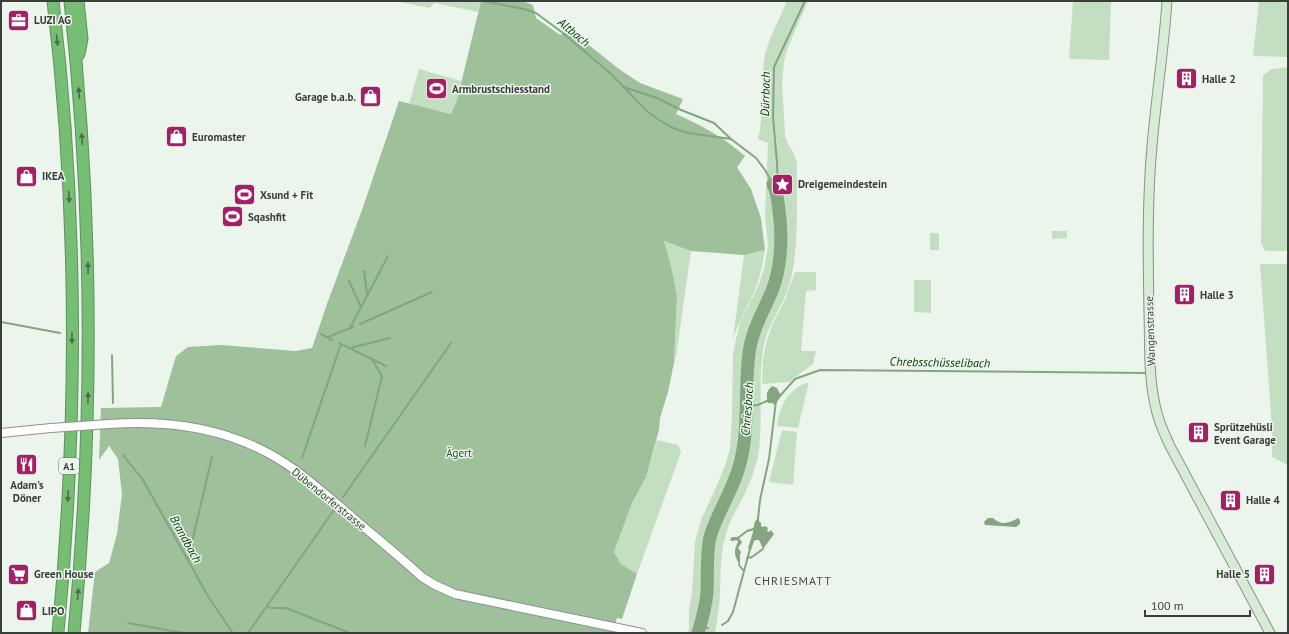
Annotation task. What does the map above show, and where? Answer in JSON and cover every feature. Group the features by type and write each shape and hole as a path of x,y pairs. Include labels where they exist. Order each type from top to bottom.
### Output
{"highway":[{"name":"A1","path":"53,1 67,164 72,314 70,457 58,633"},
{"name":"A1","path":"70,1 77,68 85,193 88,343 85,495 74,633"},
{"path":"77,68 82,39 78,1"}],"main road":[{"name":"Wangenstrasse","path":"1167,1 1165,31 1154,118 1149,194 1148,286 1151,382 1153,398 1160,424 1170,446 1270,633"}],"street":[{"name":"Dübendorferstrasse","path":"1,433 51,428 154,422 178,424 213,431 265,451 288,466 312,483 422,577 434,585 455,594 642,633"}],"shaded area":[{"path":"396,1 481,1 478,12 435,3 429,8"},
{"path":"787,1 808,1 787,49 784,61 782,84 785,135 797,163 797,225 795,256 789,286 766,337 764,345 761,372 760,442 758,456 745,494 731,520 724,541 721,562 720,602 715,633 687,633 689,630 689,610 692,593 695,542 701,520 718,483 730,449 733,353 740,323 758,286 764,269 768,246 765,216 768,143 758,139 761,118 765,55 769,41"},
{"path":"1073,1 1111,1 1109,60 1069,59"},
{"path":"1259,1 1288,1 1288,57 1253,56"},
{"path":"1288,67 1288,251 1265,251 1261,243 1263,75 1272,69"},
{"name":"Armbrustschiesstand","path":"419,69 461,81 457,100 451,114 409,104"},
{"path":"1052,231 1067,231 1067,238 1052,239"},
{"path":"930,233 939,233 939,250 930,250"},
{"path":"664,241 691,251 674,363 677,296"},
{"path":"765,250 758,282 733,339 744,255"},
{"path":"1260,264 1288,264 1288,464 1272,457 1272,428"},
{"path":"795,272 816,272 816,290 806,291 801,351 816,351 813,364 789,382 762,384 763,359 767,340 772,325 785,300"},
{"path":"914,280 931,280 931,313 914,312"},
{"path":"809,382 798,428 777,426 780,411 790,393"},
{"path":"772,386 777,388 781,396 775,405 768,403 767,398 767,394"},
{"path":"782,430 797,432 793,485 769,482"},
{"path":"657,440 678,445 681,452 637,574 621,564 614,552 632,503 646,477"},
{"path":"759,517 761,526 765,526 768,528 767,531 769,532 771,530 774,534 763,549 759,540 756,540 754,541 751,550 748,548 754,523"},
{"path":"988,518 993,518 996,521 1006,523 1018,518 1020,520 1020,524 1016,527 985,525 984,522"},
{"path":"732,537 738,537 742,542 738,548 741,552 740,567 735,552 738,542 737,540 730,540"}],"green space":[{"name":"Ägert","path":"481,1 522,1 533,5 536,18 560,35 570,30 619,69 640,83 683,99 676,114 712,132 745,156 737,167 751,189 761,218 765,250 744,255 691,251 664,241 677,296 674,363 668,392 660,418 659,430 646,477 632,503 614,552 621,564 637,574 622,619 617,618 612,633 88,633 95,572 109,563 117,534 122,494 118,459 109,446 99,460 101,408 161,407 176,356 188,347 221,345 296,351 312,348 362,210 399,101 451,114 457,100"}],"waterway":[{"name":"Altbach","path":"483,1 524,9 536,13 563,33 610,73 647,111 659,120 673,128 688,133 731,139 756,158 773,184"},
{"name":"Dürrbach","path":"778,193 773,117 774,67 805,1"},
{"name":"Altbach","path":"624,87 657,98 681,110 714,123 731,139"},
{"name":"Chrebsschüsselibach","path":"698,633 704,612 706,597 710,537 716,519 729,494 736,476 742,453 746,425 750,345 758,321 772,291 779,264 781,246 780,219 777,197 773,184"},
{"path":"350,328 388,256"},
{"path":"364,271 367,294"},
{"path":"349,281 361,307"},
{"path":"360,324 432,292"},
{"name":"Brandbach","path":"1,322 60,333"},
{"path":"328,337 353,327"},
{"path":"321,334 332,340"},
{"path":"350,348 390,338"},
{"path":"339,343 386,366"},
{"path":"343,497 451,343"},
{"path":"302,458 341,344"},
{"name":"Brandbach","path":"112,355 113,403"},
{"path":"365,446 382,376 371,358"},
{"name":"Chrebsschüsselibach","path":"779,397 795,379 820,370 1145,373"},
{"name":"Chrebsschüsselibach","path":"747,406 758,405 769,400"},
{"path":"758,519 760,500 769,459 776,401"},
{"name":"Brandbach","path":"123,455 143,480 209,598 233,633"},
{"path":"188,559 212,457"},
{"path":"248,633 334,510"},
{"path":"738,538 755,527"},
{"path":"722,625 728,621 733,612 750,549"},
{"path":"747,558 752,557 763,549"},
{"path":"739,565 743,570"},
{"path":"267,606 270,608 286,608 350,633"},
{"path":"128,623 183,633"},
{"path":"699,629 708,628"}],"place":[{"name":"LUZI AG","path":"19,20"},
{"name":"Halle 2","path":"1187,79"},
{"name":"Armbrustschiesstand","path":"436,89"},
{"name":"Garage b.a.b.","path":"371,97"},
{"name":"Euromaster","path":"177,137"},
{"name":"IKEA","path":"26,176"},
{"name":"Dreigemeindestein","path":"783,184"},
{"name":"Xsund + Fit","path":"245,195"},
{"name":"Sqashfit","path":"232,217"},
{"name":"Halle 3","path":"1184,295"},
{"name":"Sprützehüsli Event Garage","path":"1198,433"},
{"name":"Adam's Döner","path":"27,465"},
{"name":"Halle 4","path":"1230,500"},
{"name":"Green House","path":"19,574"},
{"name":"Halle 5","path":"1265,574"},
{"name":"LIPO","path":"26,611"}],"district":[{"name":"CHRIESMATT","path":"793,580"}],"water label":[{"name":"Chriesbach","path":"747,409"}]}
